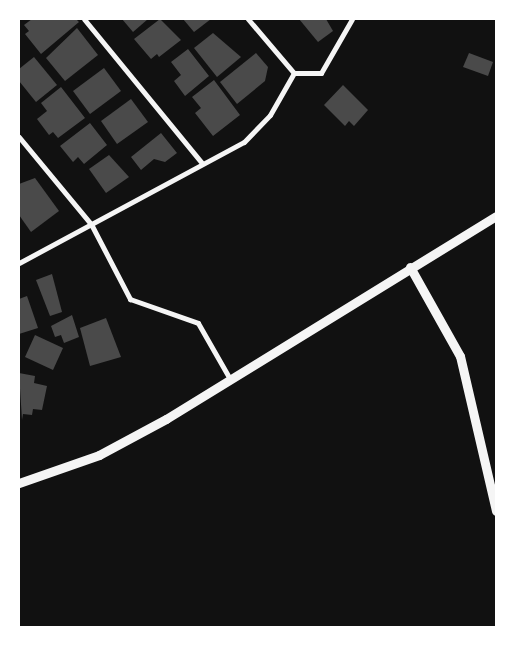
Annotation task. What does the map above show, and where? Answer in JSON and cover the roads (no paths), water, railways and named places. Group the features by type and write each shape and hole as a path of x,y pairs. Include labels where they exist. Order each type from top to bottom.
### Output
{"street":[{"path":"84,19 202,163"},
{"path":"248,19 294,73 321,73 352,19"},
{"path":"19,263 244,142 270,115 294,73"},
{"path":"19,137 91,224 130,299 198,323 230,379"},
{"path":"19,483 99,455 230,379 496,216"},
{"path":"410,267 460,356 496,511"}]}
